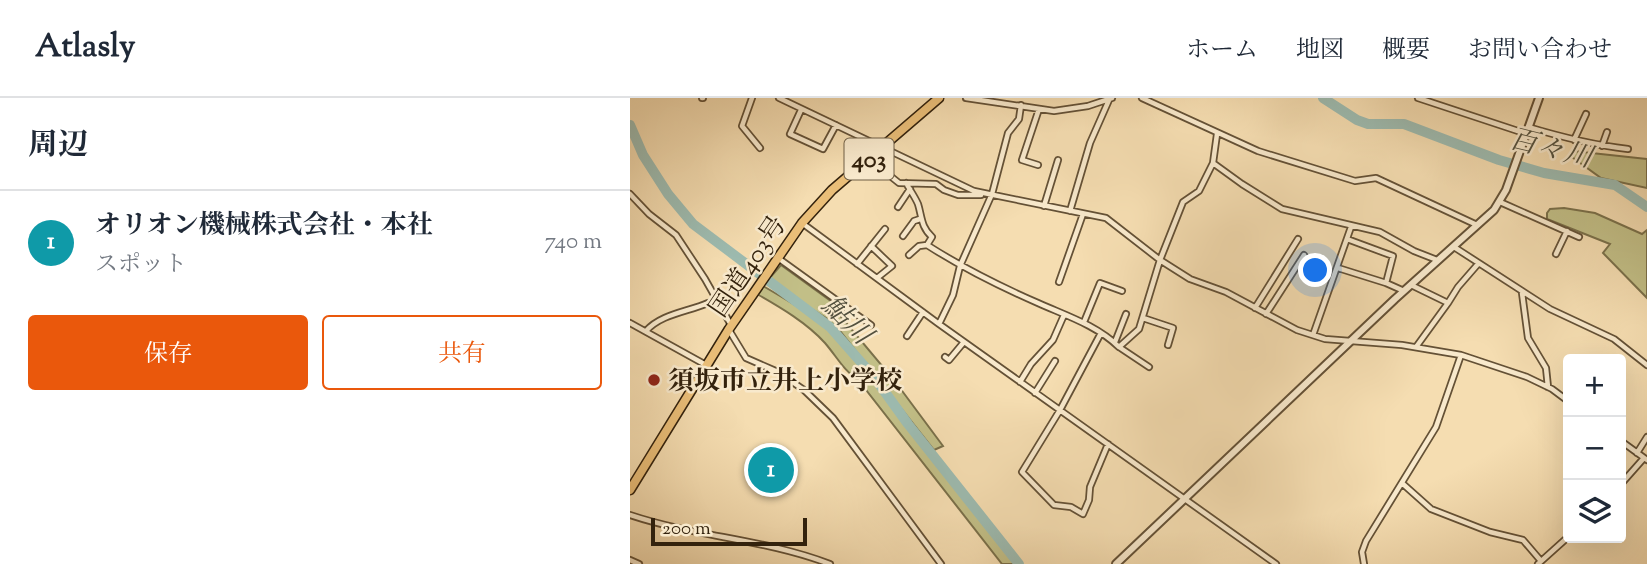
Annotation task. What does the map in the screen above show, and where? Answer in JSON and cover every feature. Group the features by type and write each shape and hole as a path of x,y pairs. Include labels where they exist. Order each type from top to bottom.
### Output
{"highway":[{"name":"国道403号","path":"630,491 754,290 802,223 832,190 935,99"}],"street":[{"path":"752,98 742,126 760,148"},
{"path":"779,98 959,184 992,194 1106,218 1160,260 1191,279 1226,292 1297,330 1325,339 1416,347 1461,355 1500,367 1548,387 1563,398"},
{"path":"967,98 1054,111 1111,99"},
{"path":"1142,98 1258,151 1354,181 1376,178 1478,225"},
{"path":"1418,98 1525,132 1628,149"},
{"path":"1116,564 1500,202 1539,98"},
{"path":"1070,211 1090,143 1111,99"},
{"path":"939,324 953,295 960,266 992,194 1008,133 1019,119 1021,105"},
{"path":"1038,165 1022,160 1039,108"},
{"path":"801,110 790,134 823,149 836,125"},
{"path":"1574,140 1586,114"},
{"path":"1602,146 1608,132"},
{"path":"1117,345 1139,329 1160,260 1183,202 1199,191 1213,163 1217,134"},
{"path":"869,159 899,183 936,184 958,195 992,194"},
{"path":"1044,206 1058,160"},
{"path":"1213,163 1282,209 1380,232 1414,251 1439,260"},
{"path":"906,183 919,206 920,219 932,237 927,245"},
{"path":"898,207 909,190"},
{"path":"630,194 649,214 676,235 705,279 747,358 778,372 804,390 833,418 941,564"},
{"path":"1500,202 1580,237"},
{"path":"1059,282 1083,214"},
{"path":"903,236 914,221 920,219"},
{"path":"802,223 923,313 1276,564"},
{"path":"1313,335 1351,227"},
{"path":"857,264 885,229"},
{"path":"1556,250 1567,231"},
{"path":"1255,308 1298,239"},
{"path":"1347,239 1393,256 1386,283"},
{"path":"909,255 919,246 927,245 960,266 1084,322 1149,367"},
{"path":"871,246 892,266 877,278"},
{"path":"1454,247 1550,309 1614,339 1647,365"},
{"path":"1266,314 1304,255"},
{"path":"777,258 871,325"},
{"path":"1416,347 1458,287 1478,264"},
{"path":"1338,268 1404,291"},
{"path":"1084,322 1100,283 1122,291"},
{"path":"1411,285 1448,303"},
{"path":"1522,292 1528,338 1546,368 1548,387"},
{"path":"646,331 669,316 690,312 708,303"},
{"path":"907,336 923,313"},
{"path":"1020,382 1031,364 1053,340 1065,314"},
{"path":"1117,345 1126,314"},
{"path":"1143,318 1173,328 1168,345"},
{"path":"631,325 707,365"},
{"path":"1101,333 1060,410 1022,472 1054,505 1071,507 1083,514 1089,500 1090,486 1108,444"},
{"path":"948,360 964,342"},
{"path":"1364,564 1363,547 1436,427 1461,355"},
{"path":"1035,393 1055,361"},
{"path":"1637,453 1647,436"},
{"path":"1625,480 1645,459 1626,445"},
{"path":"1403,484 1431,509 1490,532 1524,540 1539,562 1563,541"},
{"path":"630,515 681,530 716,534 798,553 830,564"},
{"path":"630,560 639,564"}],"shaded area":[{"path":"1573,151 1647,159 1647,188 1601,178 1572,157"},
{"path":"1564,208 1595,213 1642,234 1647,230 1647,298 1603,253 1610,244 1547,219 1550,209"},
{"path":"781,265 839,307 837,312 894,380 943,446 934,450 840,331 826,318 767,281"},
{"path":"763,286 810,315 850,351 1016,564 1002,564 859,381 810,329 757,294"}],"waterway":[{"name":"百々川","path":"1323,98 1368,124 1404,124 1499,160 1544,173 1615,185 1647,207"},
{"name":"鮎川","path":"630,125 643,155 668,194 693,224 830,327 874,377 1019,564"}],"place":[{"name":"須坂市立井上小学校","path":"654,380"},
{"name":"オリオン機械株式会社・本社","path":"771,470"}]}
